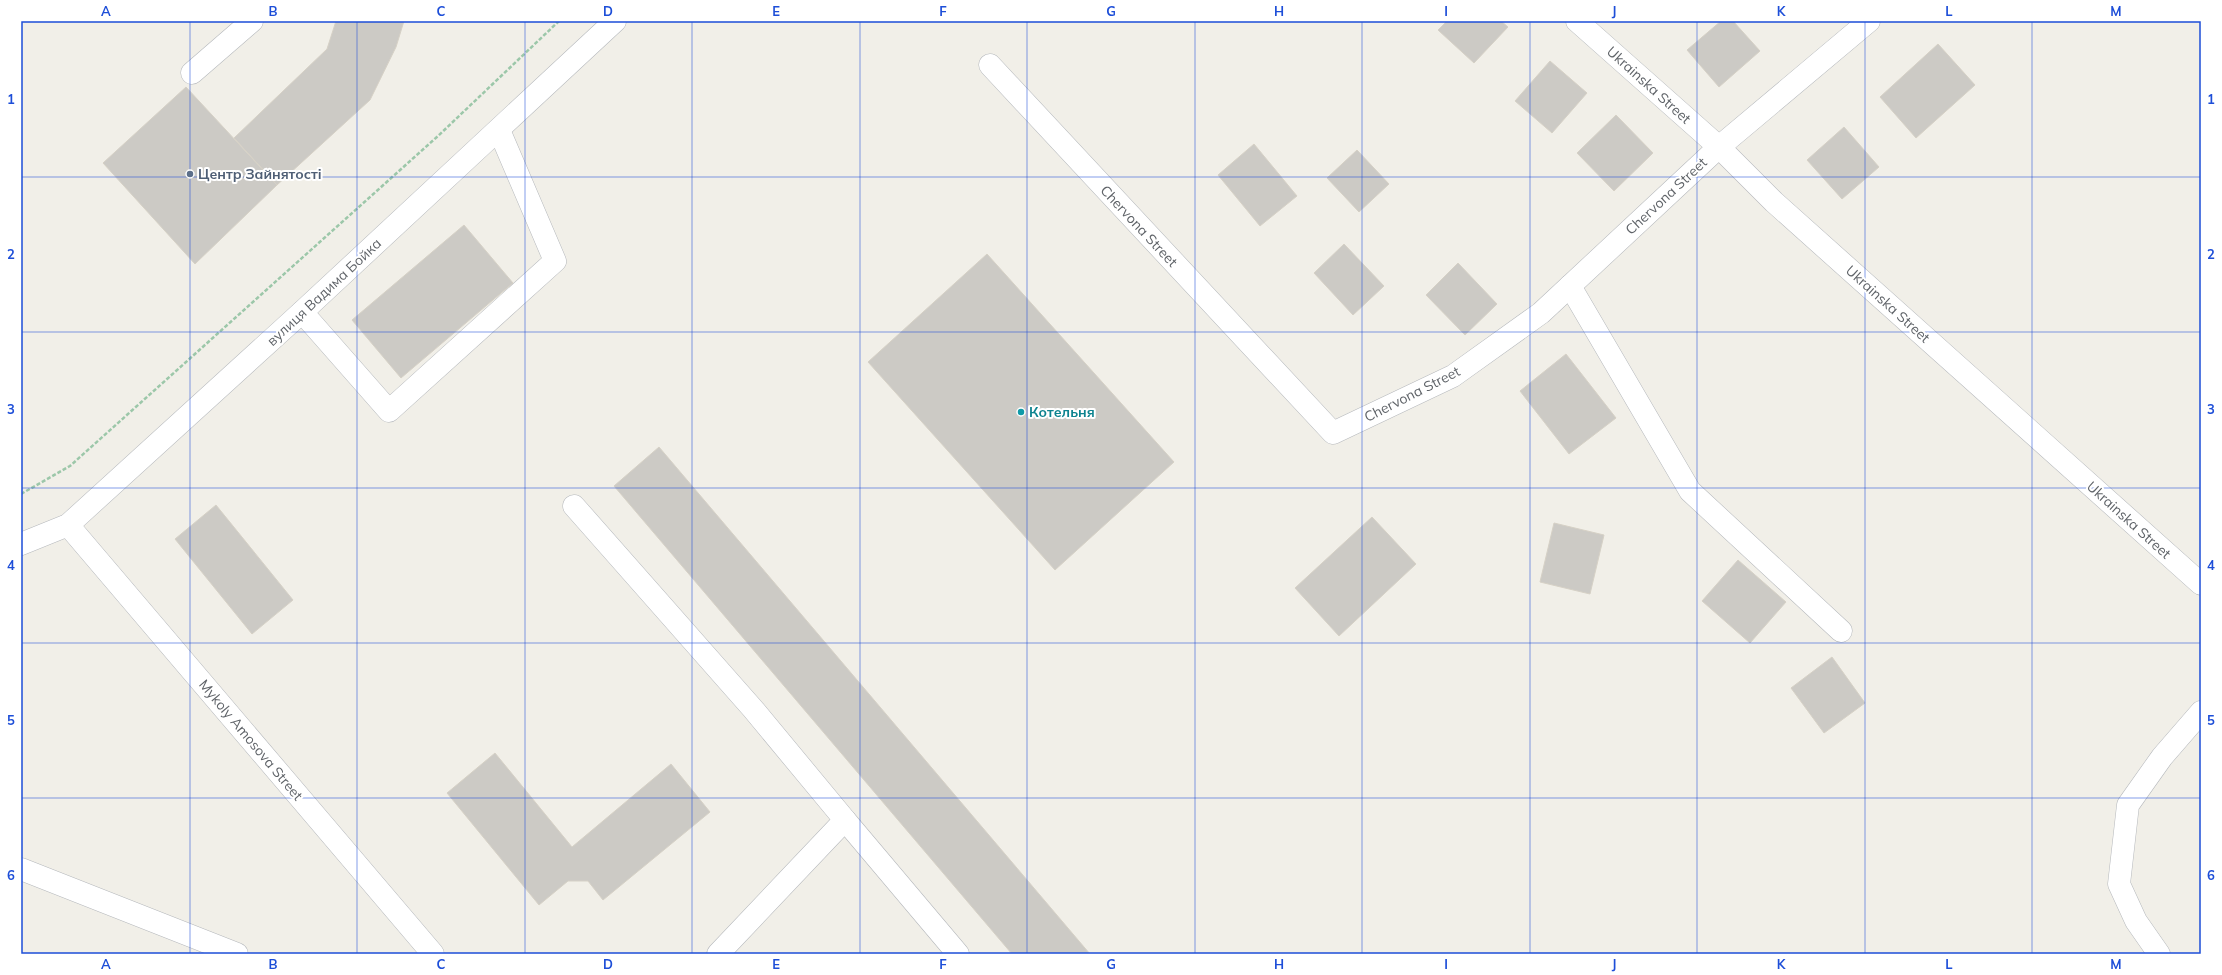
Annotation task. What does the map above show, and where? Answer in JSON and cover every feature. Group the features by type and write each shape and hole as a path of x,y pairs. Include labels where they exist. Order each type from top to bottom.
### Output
{"street":[{"path":"192,73 252,21"},
{"name":"вулиця Вадима Бойка","path":"21,544 68,525 302,312 615,21"},
{"name":"Ukrainska Street","path":"1577,21 1719,147 1774,202 2201,584"},
{"name":"Chervona Street","path":"990,65 1333,433 1453,376 1541,313 1719,147 1869,21"},
{"path":"302,312 389,411 555,262 499,130"},
{"path":"1570,286 1690,491 1841,631"},
{"path":"574,506 753,709 958,954"},
{"name":"Mykoly Amosova Street","path":"68,525 433,954"},
{"path":"2159,954 2136,921 2119,884 2128,805 2162,757 2201,712"},
{"path":"718,954 845,820"},
{"path":"21,869 235,954"}],"path":[{"path":"21,494 70,466 438,136 559,21"}],"building":[{"path":"336,21 404,21 396,47 370,100 277,185 234,138 327,49"},
{"path":"1447,21 1501,21 1508,27 1474,63 1438,30"},
{"path":"1721,21 1733,21 1760,51 1719,87 1687,50"},
{"path":"1938,44 1975,85 1916,138 1880,97"},
{"path":"1550,61 1587,93 1552,133 1515,101"},
{"name":"Центр Зайнятості","path":"186,87 277,185 195,264 103,163"},
{"path":"1616,115 1653,153 1614,191 1577,153"},
{"path":"1844,127 1879,167 1842,199 1807,160"},
{"path":"1254,144 1297,196 1260,226 1218,175"},
{"path":"1357,150 1389,184 1359,212 1327,178"},
{"path":"464,225 513,283 401,378 352,320"},
{"path":"1344,244 1384,286 1353,315 1314,273"},
{"name":"Котельня","path":"987,254 1174,462 1055,570 868,362"},
{"path":"1458,263 1497,304 1465,335 1426,295"},
{"path":"1566,354 1616,418 1569,454 1520,391"},
{"path":"659,447 1090,954 1012,954 614,486"},
{"path":"216,505 293,600 252,634 175,539"},
{"path":"1372,517 1416,564 1339,636 1295,588"},
{"path":"1554,523 1604,535 1590,594 1540,582"},
{"path":"1738,560 1786,602 1750,643 1702,601"},
{"path":"1832,657 1865,703 1824,733 1791,688"},
{"path":"495,753 572,847 671,764 710,812 603,900 588,881 568,881 539,905 447,793"}],"place":[{"name":"Центр Зайнятості","path":"190,174"},
{"name":"Котельня","path":"1021,412"}]}
